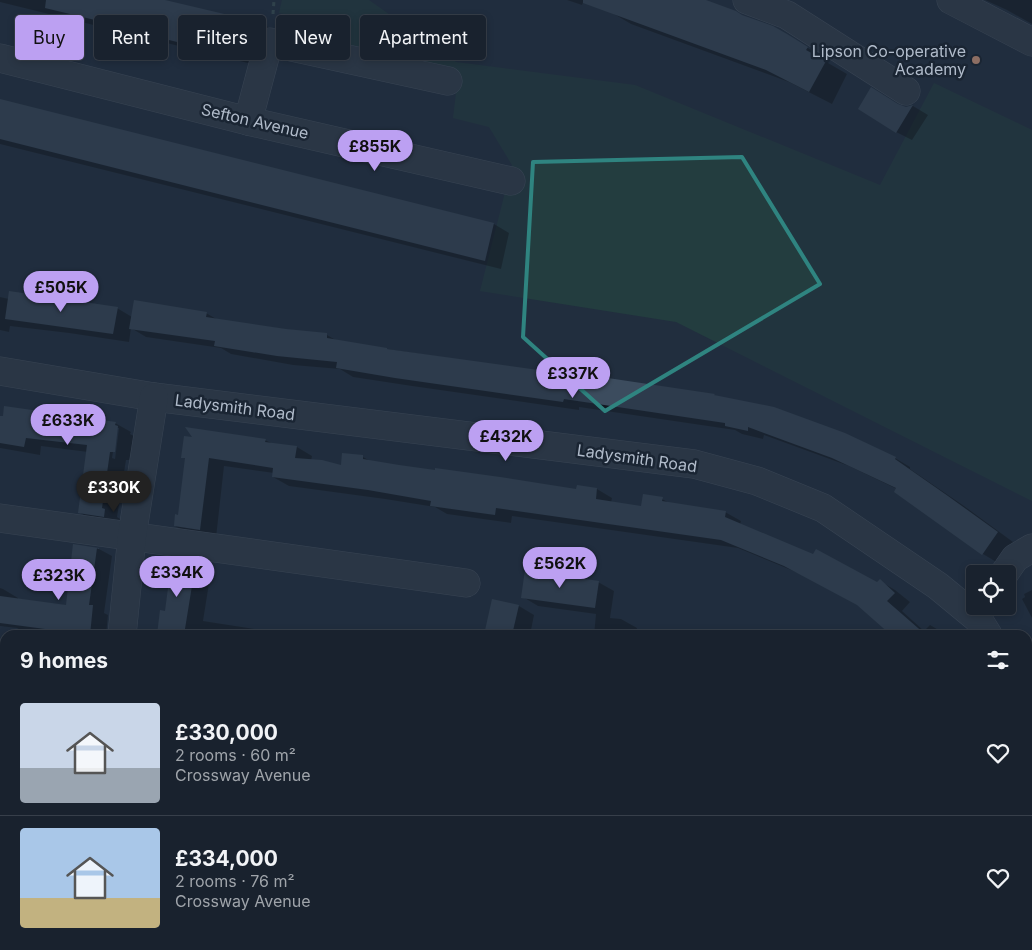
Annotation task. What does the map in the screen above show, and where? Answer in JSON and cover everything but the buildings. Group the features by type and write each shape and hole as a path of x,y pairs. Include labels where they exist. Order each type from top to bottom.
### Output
{"street":[{"path":"747,0 787,15 906,91"},
{"path":"951,0 1032,42"},
{"path":"248,121 269,42 448,80"},
{"name":"Sefton Avenue","path":"0,58 248,121 511,181"},
{"name":"Ladysmith Road","path":"0,371 154,397 694,464 757,480 824,508 938,586 983,620"},
{"path":"123,630 132,536 154,397"},
{"path":"0,518 466,584"},
{"path":"1010,565 1015,558 1032,548"}],"highlighted area":[{"path":"742,157 820,284 605,411 523,337 533,162"}],"green space":[{"path":"282,0 369,0 390,15 360,15 360,52 350,50 350,15 290,15 279,13"},
{"path":"390,60 453,60 456,62 635,85 880,185 934,83 1032,130 1032,501 676,322 480,291 512,165 489,127 453,118 458,77"}],"place":[{"name":"Lipson Co-operative Academy","path":"976,60"}]}
